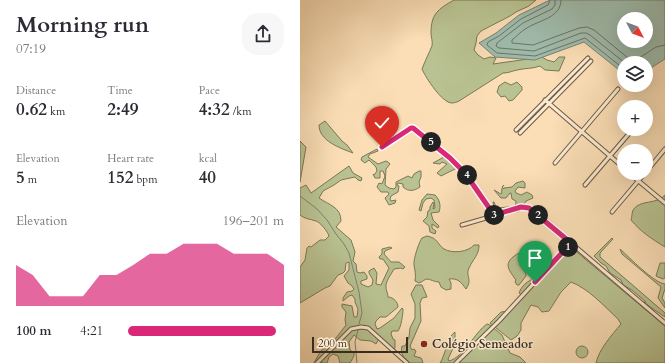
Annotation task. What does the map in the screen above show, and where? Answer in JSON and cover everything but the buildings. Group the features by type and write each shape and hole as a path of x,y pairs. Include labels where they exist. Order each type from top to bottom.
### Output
{"street":[{"path":"516,130 588,58"},
{"path":"520,134 591,61"},
{"path":"555,163 617,90"},
{"path":"545,100 617,162"},
{"path":"382,147 411,128 417,130 465,173 494,215"},
{"path":"584,186 627,136"},
{"path":"653,164 665,149"},
{"path":"612,212 639,181 665,204"},
{"path":"462,225 521,207 529,208 665,323"},
{"path":"456,363 499,321 571,243"},
{"path":"318,363 351,329 360,327 368,328 407,363"}],"green space":[{"path":"454,0 536,0 529,6 481,31 477,36 474,50 484,59 490,57 496,58 493,64 542,57 554,62 559,57 565,57 559,71 545,70 540,66 503,73 459,101 453,103 448,102 439,95 422,69 432,46 432,21 440,9"},
{"path":"505,82 511,85 517,82 522,87 522,90 513,100 509,101 505,96 501,97 497,92 499,86"},
{"path":"325,121 353,153 326,140 320,131 319,125"},
{"path":"300,141 306,147 300,182"},
{"path":"377,149 378,151 370,154 368,157 378,164 386,161 390,164 386,169 385,185 394,189 396,187 396,182 408,176 412,178 414,174 421,171 419,182 420,187 414,190 409,190 403,187 403,184 398,183 398,192 391,196 390,199 391,201 396,200 395,203 389,205 385,198 389,194 388,192 381,192 377,187 379,183 382,184 385,176 383,171 380,171 380,178 375,178 373,174 374,175 377,171 376,167 369,160 365,163 361,160 362,157"},
{"path":"447,157 457,168 441,176 437,173 447,164 442,162 440,164 433,163"},
{"path":"349,166 353,173 362,178 361,181 355,177 341,180 323,191 319,198 337,209 339,212 341,221 336,227 351,240 355,252 353,261 356,264 357,272 364,272 367,276 367,279 361,281 361,284 368,287 372,285 373,280 369,271 374,268 377,273 376,284 381,285 389,268 383,259 380,259 379,257 382,254 382,249 392,248 385,251 384,254 391,262 399,262 405,267 403,269 394,269 386,285 388,297 395,300 398,307 386,317 380,317 375,324 377,329 380,328 394,318 402,308 402,318 398,331 392,331 391,334 395,340 395,348 393,350 380,337 376,344 371,341 360,340 354,335 349,342 350,350 354,353 350,363 340,363 338,356 333,354 329,357 327,363 314,363 320,352 327,344 336,338 346,325 346,312 342,307 342,304 352,306 354,317 357,317 358,309 352,295 343,301 343,298 347,292 354,289 344,276 349,270 349,262 346,263 345,271 338,275 330,286 300,303 300,267 305,260 307,248 309,246 311,247 320,240 325,240 329,236 324,227 318,222 300,215 300,188 306,185 311,193"},
{"path":"523,181 525,183 525,188 518,187 515,191 516,193 521,195 527,192 532,195 533,198 526,201 520,211 516,212 512,208 495,213 493,202 496,207 499,208 515,206 516,203 516,201 512,199 511,193 506,198 501,198 494,190 501,194 502,187 504,189 512,187 516,183"},
{"path":"427,194 435,195 440,203 439,212 431,213 433,220 439,226 438,228 432,224 432,228 436,231 435,234 430,232 429,226 423,221 427,217 428,211 430,210 433,202 433,209 435,208 434,200 431,198 426,199 423,203 421,211 419,210 422,200"},
{"path":"665,195 665,247 643,232 631,220 633,210 640,204 658,200"},
{"path":"427,236 431,237 448,251 464,251 474,245 479,245 477,254 468,271 469,283 466,289 461,282 455,279 449,279 451,289 446,290 441,287 439,282 427,279 419,283 415,281 415,255 422,238"},
{"path":"612,238 613,239 600,253 600,257 665,313 665,317 644,302 646,302 632,290 623,285 621,280 610,273 606,266 594,256"},
{"path":"572,248 665,326 665,363 596,363 603,347 621,324 618,319 596,298 578,285 571,282 561,292 549,311 542,312 538,307 531,305 521,323 521,330 517,336 511,340 490,323 501,312 508,311 524,297 519,293 521,288 527,282 542,275 567,249"},
{"path":"620,249 648,275 660,283 665,284 662,298 665,303 665,308 658,298 661,287 622,254"},
{"path":"519,253 524,256 521,263 526,276 519,285 517,285 508,265 511,259"},
{"path":"660,263 665,263 665,278 663,279 656,276"},
{"path":"416,285 422,285 427,297 422,298 420,303 421,321 410,346 412,350 414,349 416,351 414,356 421,358 423,362 410,363 403,356 402,346 405,346 409,337 410,328 415,318 415,304 411,294"},
{"path":"487,324 502,335 510,353 520,357 526,363 440,363 452,334 455,332 455,344 448,359 449,361 459,355"},
{"path":"580,346 584,346 588,352 584,358 580,358 576,354 576,350"}],"water":[{"path":"550,0 665,0 665,59 653,67 653,56 617,56 617,68 584,42 535,60 495,57 479,43 496,33 519,15"}],"waterway":[{"path":"300,196 317,209 327,220 349,253 359,292 362,313 359,324"},
{"path":"357,363 355,342 358,330"}],"place":[{"name":"Colégio Semeador","path":"424,344"}],"route":[{"path":"382,147 411,128 417,130 458,165 494,215 521,207 529,208 571,243 535,282"}]}
